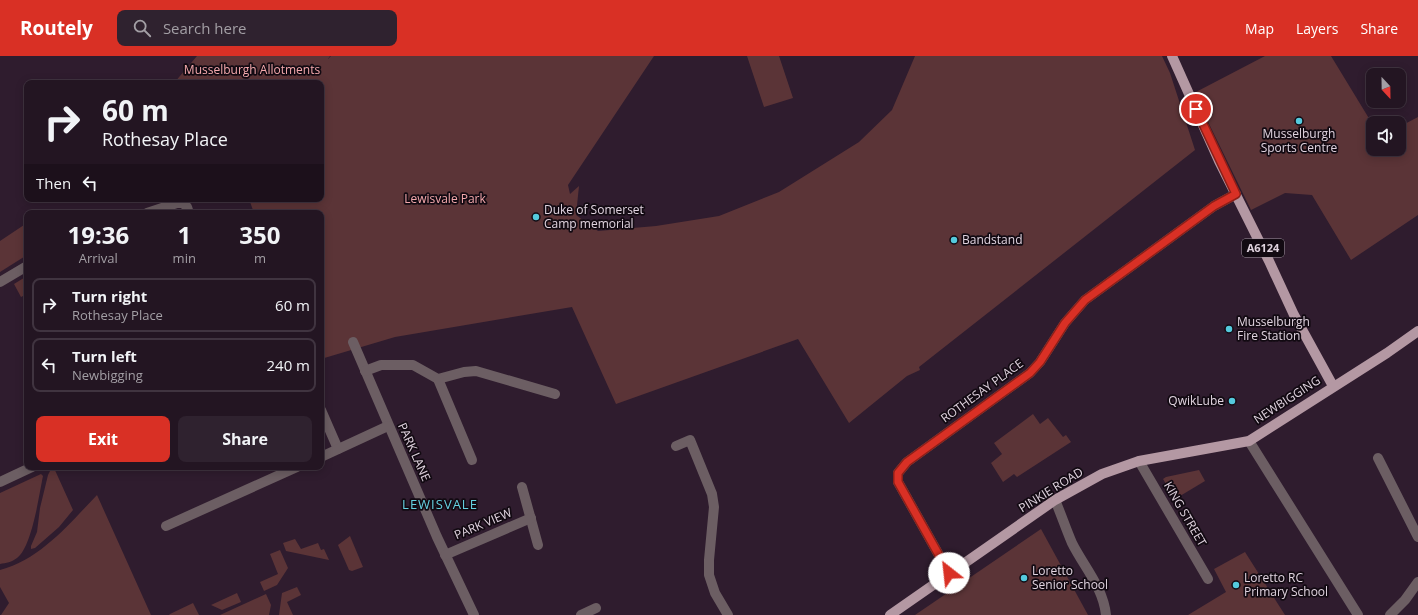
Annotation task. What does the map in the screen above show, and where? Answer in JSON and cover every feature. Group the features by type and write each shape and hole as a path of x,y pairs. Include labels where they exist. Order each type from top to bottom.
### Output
{"main road":[{"name":"NEWBIGGING","path":"1172,56 1294,315 1333,386 1249,441"},
{"path":"1333,386 1387,353 1418,331"},
{"name":"PINKIE ROAD","path":"890,615 1055,500 1102,474 1139,461 1249,441"}],"street":[{"name":"ROTHESAY PLACE","path":"949,573 898,482 898,473 907,462 1030,373 1040,362 1065,323 1085,300 1214,206 1236,194"},
{"path":"156,210 177,203 183,203 188,210"},
{"path":"0,282 24,268"},
{"name":"PARK LANE","path":"353,342 445,555 474,615"},
{"path":"365,371 380,365 413,365 438,379 472,460"},
{"path":"438,379 464,372 476,372 555,394"},
{"path":"324,417 338,449"},
{"path":"324,456 388,426"},
{"path":"676,446 690,440 712,494 714,507 709,575 715,593 728,615"},
{"name":"NEWBIGGING","path":"1249,441 1358,615"},
{"path":"1378,458 1418,538"},
{"name":"KING STREET","path":"1139,461 1208,580"},
{"path":"0,482 26,470"},
{"path":"166,526 289,470"},
{"name":"PARK VIEW","path":"522,487 538,546"},
{"path":"1055,500 1072,543 1098,587 1105,605 1106,615"},
{"name":"PARK VIEW","path":"445,555 531,518"},
{"path":"1390,615 1405,600 1418,582"},
{"path":"581,615 596,608"}],"green space":[{"name":"Lewisvale Park","path":"197,56 330,56 328,59 331,56 654,56 568,185 570,194 579,186 576,215 598,231 656,226 719,216 779,192 859,142 892,110 915,56 1162,56 1170,73 1195,150 919,367 920,370 907,376 849,423 798,339 616,404 572,307 395,337 324,358 324,210 253,210 250,202 324,202 324,80 177,80"},
{"path":"747,56 779,56 793,98 764,107"},
{"name":"Musselburgh Sports Centre","path":"1265,56 1331,56 1368,116 1366,116 1366,156 1406,156 1406,123 1418,117 1418,215 1351,260 1312,195 1285,193 1251,210 1194,93"},
{"path":"24,225 24,257 0,272 0,241"},
{"path":"24,278 24,296 21,297 14,284"},
{"path":"1033,414 1040,424 1048,418 1063,437 1066,435 1071,442 1017,477 1014,474 1003,482 991,463 1002,454 994,443"},
{"path":"55,470 73,510 59,527 35,548 31,549 37,532 40,508 50,471"},
{"path":"1199,470 1205,481 1175,499 1163,479 1166,477"},
{"path":"41,474 43,476 37,507 27,543 17,558 0,564 0,493"},
{"path":"97,495 151,615 1,615 9,603 0,587 0,570 29,558 41,549 65,529"},
{"name":"Loretto Senior School","path":"1041,529 1088,615 915,615"},
{"path":"350,536 363,567 352,571 349,570 338,545"},
{"path":"295,539 301,549 318,543 321,550 324,549 329,560 286,551 283,543"},
{"path":"280,550 288,568 277,585 264,591 260,582 278,574 270,554"},
{"name":"Loretto RC Primary School","path":"1245,552 1285,615 1188,615 1226,592 1214,569"},
{"path":"297,587 301,595 287,602 293,615 279,615 282,593"},
{"path":"237,593 241,602 222,610 211,605"},
{"path":"266,594 271,605 269,615 220,615"},
{"path":"193,603 199,615 169,615 170,614"}],"place":[{"name":"Musselburgh Sports Centre","path":"1299,121"},
{"name":"Duke of Somerset Camp memorial","path":"536,217"},
{"name":"Bandstand","path":"954,240"},
{"name":"Musselburgh Fire Station","path":"1229,329"},
{"name":"QwikLube","path":"1232,401"},
{"name":"Loretto Senior School","path":"1024,578"},
{"name":"Loretto RC Primary School","path":"1236,585"}],"district":[{"name":"LEWISVALE","path":"440,504"}],"route":[{"path":"949,573 898,482 898,473 907,462 1030,373 1040,362 1065,323 1085,300 1214,206 1236,194 1219,161 1196,109"}],"park label":[{"name":"Musselburgh Allotments","path":"252,70"}]}
